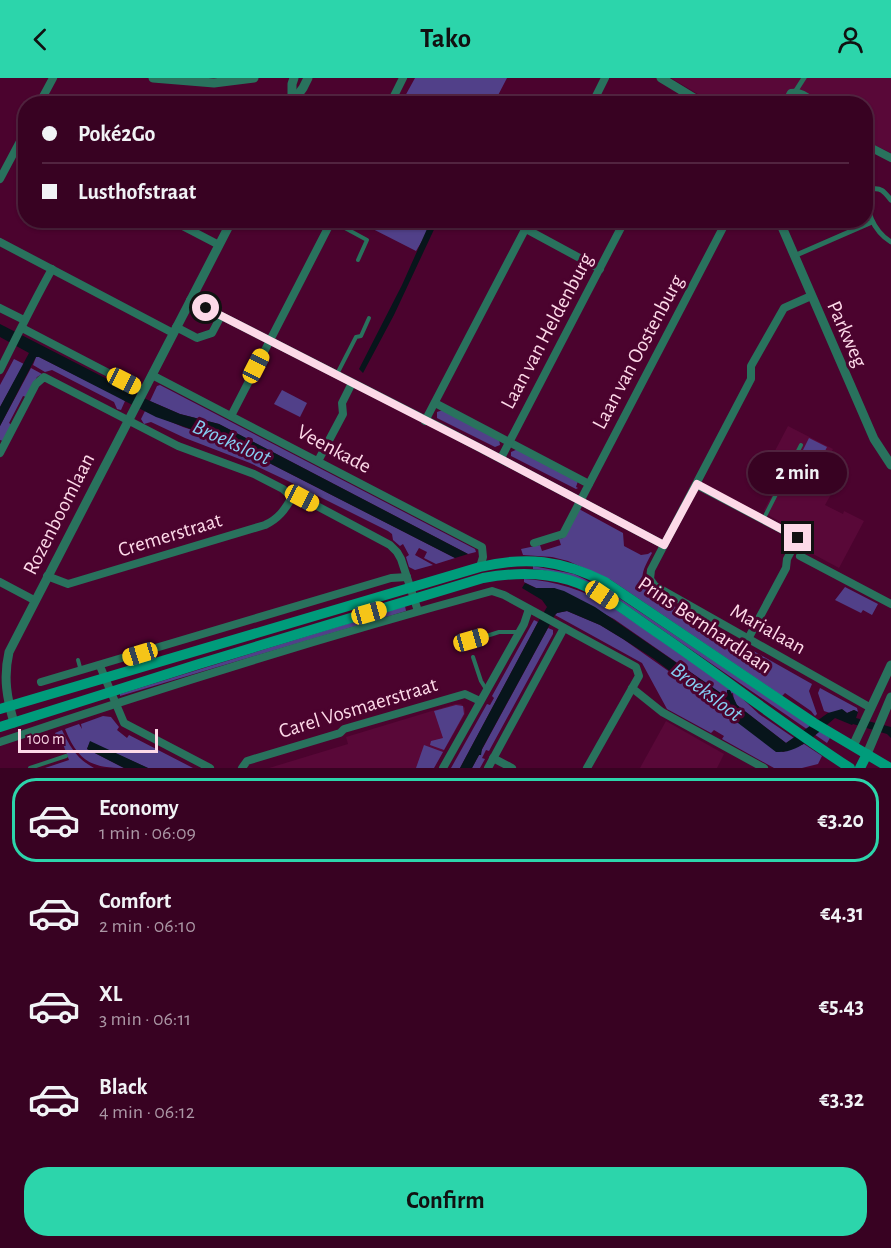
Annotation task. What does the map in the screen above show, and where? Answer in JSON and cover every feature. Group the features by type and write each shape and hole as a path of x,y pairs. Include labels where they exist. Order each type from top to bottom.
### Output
{"main road":[{"name":"Prins Bernhardlaan","path":"4,708 69,687 103,671 409,582 510,560 531,560 558,564 587,573 622,593 819,725 890,768"},
{"name":"Prins Bernhardlaan","path":"0,727 414,599 496,576 527,574 553,576 571,581 602,595 707,666 846,767"},
{"path":"846,767 853,746"},
{"path":"860,768 867,754"}],"street":[{"path":"43,96 52,78"},
{"path":"153,78 214,83 254,78"},
{"path":"292,96 294,78"},
{"path":"297,96 308,78"},
{"path":"394,96 403,78"},
{"path":"596,96 605,78"},
{"path":"661,78 685,96"},
{"path":"789,96 795,92 804,78"},
{"path":"795,92 805,96"},
{"path":"873,149 891,158"},
{"path":"0,179 18,151"},
{"path":"873,189 882,189 891,200"},
{"path":"873,223 883,237 891,242"},
{"path":"186,228 219,245"},
{"name":"Rozenboomlaan","path":"14,723 4,708 4,679 9,652 228,228"},
{"path":"231,416 328,228"},
{"name":"Laan van Heldenburg","path":"501,458 621,228"},
{"name":"Laan van Oostenburg","path":"534,543 562,534 723,228"},
{"name":"Parkweg","path":"782,228 874,439 890,461"},
{"path":"794,256 858,228"},
{"path":"425,421 526,229 600,269"},
{"path":"0,242 174,330 197,338 212,333 221,316"},
{"path":"0,370 52,269"},
{"path":"190,300 501,458 664,545 751,379 751,366 784,308 811,296"},
{"path":"0,308 22,327 142,392"},
{"name":"Veenkade","path":"152,375 482,547 483,556 480,567"},
{"path":"0,453 36,384 44,377 130,416 178,446 254,474 284,489 292,497 302,498 390,544 397,552 418,611"},
{"path":"318,461 343,414 342,403 352,383"},
{"path":"435,403 589,484"},
{"path":"697,484 798,538 786,568 748,639"},
{"name":"Cremerstraat","path":"47,576 68,584 264,525 279,517 292,497"},
{"name":"Marialaan","path":"664,545 651,570 650,579 655,586 872,708"},
{"path":"800,556 891,604"},
{"path":"492,591 496,576"},
{"path":"0,582 34,600"},
{"path":"0,742 116,703 418,611 492,591 504,595 636,667 639,676 587,768"},
{"path":"443,768 519,632 529,609"},
{"path":"488,768 560,626"},
{"path":"853,746 891,665"},
{"path":"69,687 80,671"},
{"name":"Prins Bernhardlaan","path":"41,682 80,671 103,671"},
{"path":"103,671 124,723 210,768"},
{"path":"632,688 662,712 764,768"},
{"name":"Carel Vosmaerstraat","path":"244,765 340,733 344,729 465,694 480,701"},
{"path":"867,754 891,697"},
{"path":"493,758 512,768"}],"lane":[{"path":"345,228 367,240 358,260"},
{"path":"337,375 356,337 361,336 369,318"},
{"path":"763,519 801,445"},
{"path":"471,640 499,632 519,632"},
{"path":"473,657 481,681 487,690"},
{"path":"78,660 80,671"},
{"path":"30,768 66,756"}],"shaded area":[{"path":"415,78 507,78 498,96 405,96"},
{"path":"671,78 891,78 891,153 873,144 873,96 701,96"},
{"path":"371,228 430,228 416,251"},
{"path":"36,357 119,397 125,401 121,410 117,409 114,402 52,370 45,372 33,365"},
{"path":"14,359 24,364 0,407 0,385"},
{"path":"31,368 42,374 37,377 26,397 23,396 9,423 12,425 3,441 0,440 0,426"},
{"path":"160,385 475,549 476,552 468,554 219,424 180,414 150,401 157,386"},
{"path":"282,390 307,403 300,417 274,404"},
{"path":"443,410 499,439 500,445 495,447 437,418 437,412"},
{"path":"145,411 228,442 455,558 436,564 424,558 427,552 419,548 415,555 433,565 415,570 409,567 406,557 409,555 403,544 400,546 393,540 392,534 388,531 250,463 151,422 144,424 141,419"},
{"path":"788,426 833,449 817,480 834,489 825,505 864,521 839,568 802,548 808,537 766,514 764,510 783,475 767,466"},
{"path":"809,438 827,447 821,459 803,450"},
{"path":"518,449 578,481 576,487 578,488 511,456 511,452"},
{"path":"579,509 623,533 624,546 641,555 652,553 643,573 643,582 649,592 812,684 809,691 817,714 815,716 785,693 782,696 611,580 568,561 552,557 523,555 521,549 540,545 542,551 561,545 559,539 563,538"},
{"path":"533,566 574,574 607,590 830,738 827,743 610,594 582,581 553,572 533,569"},
{"path":"524,579 569,587 611,606 734,691 759,714 794,738 786,743 737,705 734,702 733,693 725,696 614,619 554,588 536,588 524,582"},
{"path":"845,587 878,604 872,615 863,610 861,613 835,600"},
{"path":"405,606 406,611 120,696 120,694"},
{"path":"567,611 600,625 623,639 783,752 804,744 822,756 818,764 802,768 774,768 722,739 724,736 714,730 711,733 667,709 642,663 555,615"},
{"path":"534,620 538,622 460,768 451,768 487,704 490,705 494,698 492,696"},
{"path":"548,628 553,630 553,634 489,751 486,750 482,758 485,759 480,768 472,768"},
{"path":"820,688 857,708 858,712 854,710 847,713 843,710 830,713 824,711 818,693"},
{"path":"461,704 465,708 465,714 434,768 269,768 348,744 346,737"},
{"path":"456,705 463,706 464,714 444,750 430,745 431,741 443,738 434,711"},
{"path":"103,716 111,717 119,727 117,730 127,738 129,735 193,768 148,768 90,742 87,749 124,768 103,766 87,760 75,749 65,729 79,724 82,729 81,724"},
{"path":"666,721 724,754 717,768 640,768"},
{"path":"62,730 75,752 94,768 45,768 69,760 63,744 59,745 55,733"},
{"path":"424,745 443,752 434,768 416,768"}],"water":[{"path":"427,228 435,228 394,315 363,373 359,369 402,285"},
{"name":"Broeksloot","path":"0,324 150,401 180,414 219,424 468,554 455,558 228,442 156,417 39,357 36,357 0,426 0,407 29,353 0,337"},
{"name":"Broeksloot","path":"525,583 536,588 554,588 564,591 595,607 725,696 727,690 730,690 737,705 786,743 828,713 842,709 847,713 854,710 858,712 856,718 891,727 891,738 887,734 835,718 801,746 785,752 776,752 654,659 600,625 567,611 555,615 482,749 481,755 472,768 460,768 547,607 542,600 522,588"},
{"path":"90,741 148,768 124,768 87,749"}],"route":[{"path":"206,308 440,427 664,545 697,484 798,538"}]}
